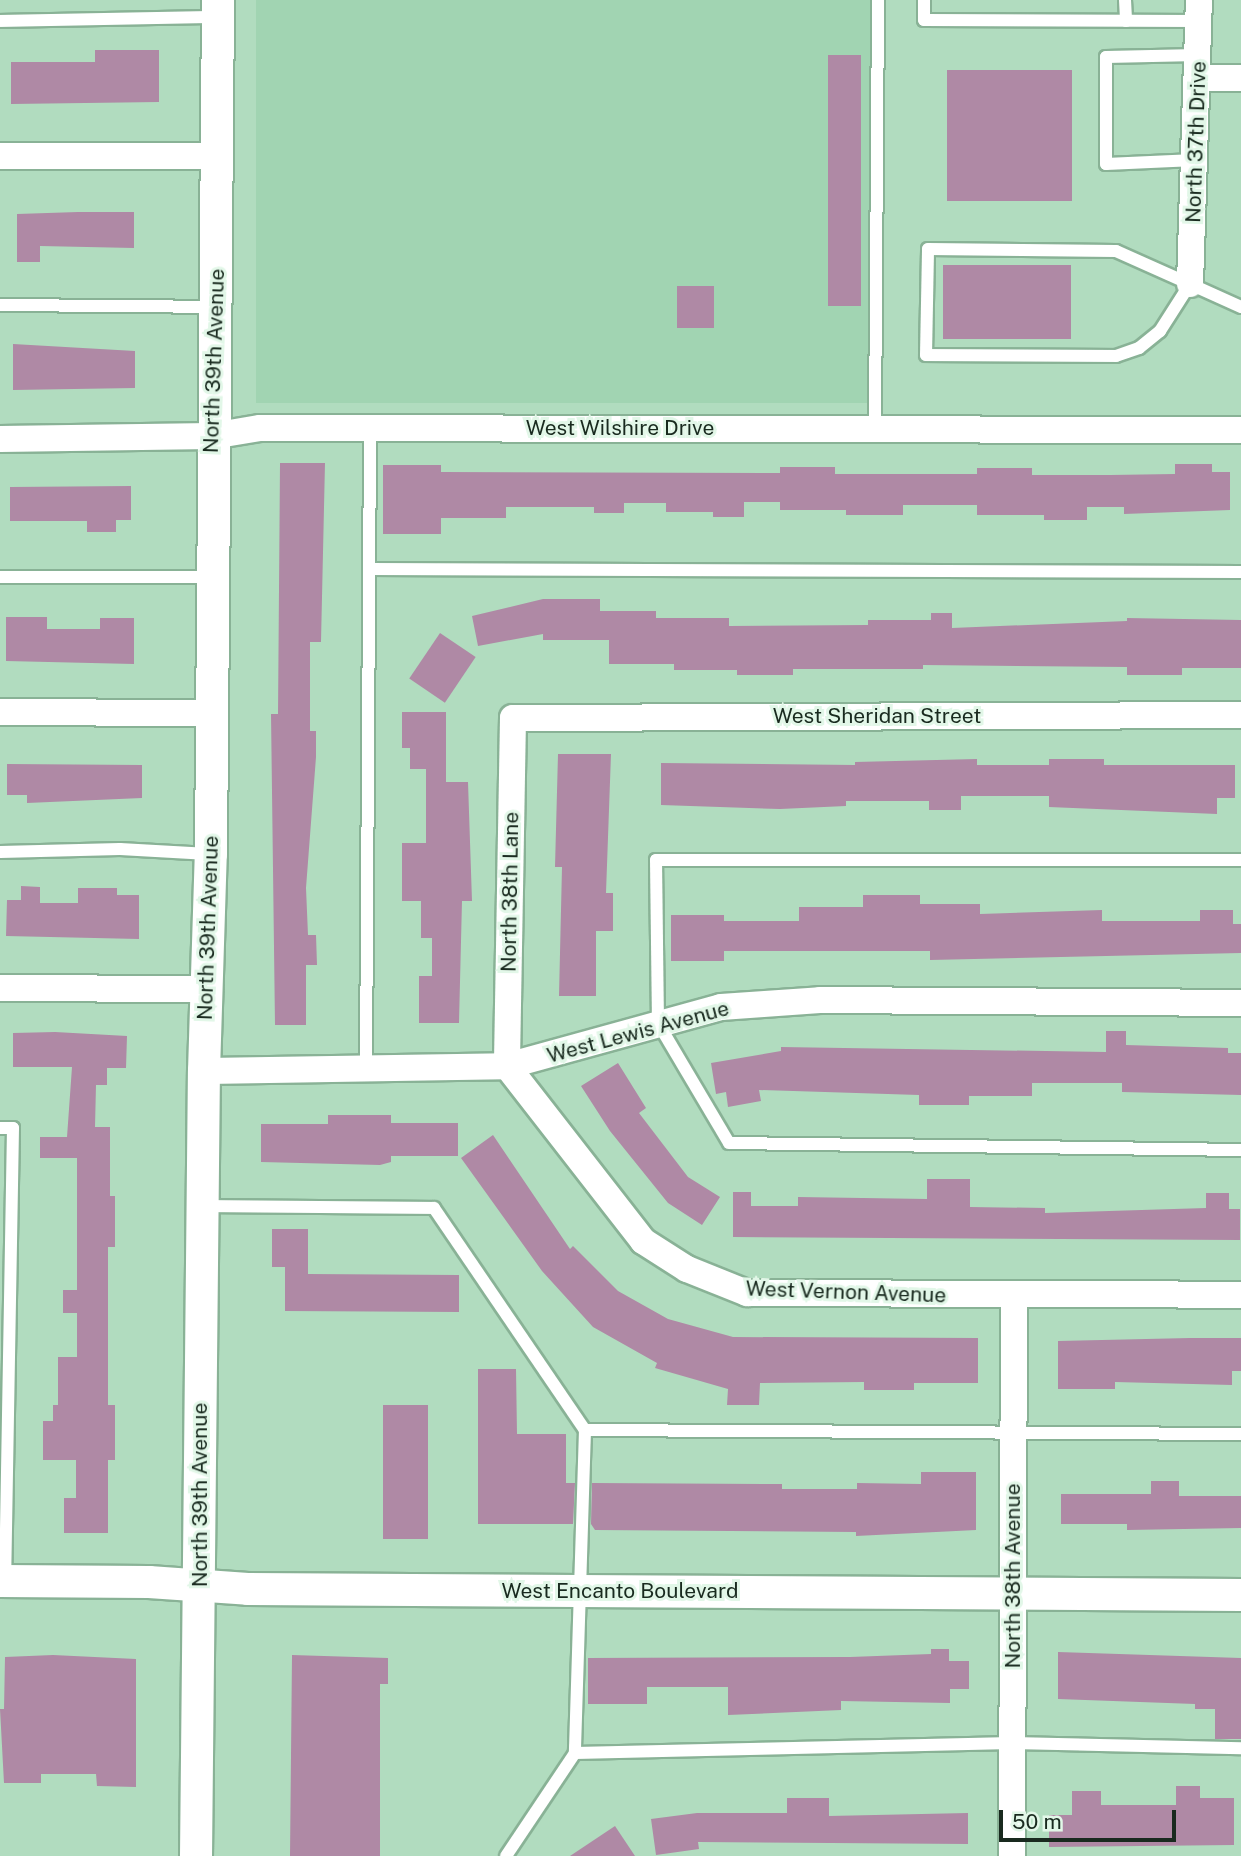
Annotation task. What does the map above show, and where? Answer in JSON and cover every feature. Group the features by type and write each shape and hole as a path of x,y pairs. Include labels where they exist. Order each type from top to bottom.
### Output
{"street":[{"name":"North 39th Avenue","path":"196,1856 205,1206 204,1071 211,854 212,436 217,307 218,8"},
{"name":"North 37th Drive","path":"1190,284 1199,11"},
{"path":"1199,67 1241,78"},
{"path":"0,156 217,156"},
{"name":"West Wilshire Drive","path":"0,439 212,436 260,428 1241,430"},
{"path":"0,712 211,713"},
{"name":"West Sheridan Street","path":"513,718 1241,715"},
{"name":"North 38th Lane","path":"507,1066 513,718"},
{"path":"0,988 206,989"},
{"name":"West Lewis Avenue","path":"204,1071 507,1066 720,1007 820,1000 1241,1003"},
{"name":"West Vernon Avenue","path":"507,1066 643,1241 687,1269 747,1293 1014,1297 1241,1295"},
{"name":"North 38th Avenue","path":"1012,1856 1014,1297"},
{"name":"West Encanto Boulevard","path":"3,1581 576,1591 1013,1591 1241,1595"}],"lane":[{"path":"875,429 878,0"},
{"path":"924,0 924,20 1126,21 1199,11"},
{"path":"1125,0 1126,21"},
{"path":"0,21 218,8"},
{"path":"1195,160 1105,164 1105,57 1199,67"},
{"path":"1190,284 1160,331 1139,348 1116,356 926,355 928,249 1116,251 1190,284 1241,307"},
{"path":"0,305 217,307"},
{"path":"366,1068 370,428"},
{"path":"369,569 1241,572"},
{"path":"0,577 211,577"},
{"path":"0,852 120,849 211,854"},
{"path":"1241,860 656,860 658,1023 729,1143 1241,1150"},
{"path":"0,1128 13,1128 3,1581"},
{"path":"205,1206 434,1208 585,1430 576,1591 575,1753 506,1856"},
{"path":"585,1430 1241,1434"},
{"path":"575,1753 1012,1743 1241,1748"}],"shaded area":[{"path":"256,0 871,0 871,403 256,403"}],"building":[{"path":"95,50 159,50 159,102 11,104 11,62 95,62"},
{"path":"828,55 861,55 861,306 828,306"},
{"path":"947,70 1072,70 1072,201 947,201"},
{"path":"134,212 134,248 40,246 40,262 17,262 17,214"},
{"path":"943,265 1071,265 1071,339 943,339"},
{"path":"677,286 714,286 714,328 677,328"},
{"path":"13,344 135,351 135,388 13,390"},
{"path":"280,463 325,463 321,642 310,642 310,731 316,731 316,757 306,888 308,935 316,935 317,965 306,965 306,1025 275,1025 271,714 278,714"},
{"path":"1175,464 1212,464 1212,472 1230,472 1230,510 1124,514 1124,507 1087,507 1087,520 1044,520 1044,515 977,515 977,505 903,505 903,515 846,515 846,510 780,510 780,502 744,502 744,517 713,517 713,512 666,512 666,503 624,503 624,513 594,513 594,507 506,507 506,518 441,518 441,534 383,534 383,465 441,465 441,472 780,473 780,467 835,467 835,474 977,474 977,468 1032,468 1032,475 1110,475 1175,474"},
{"path":"131,486 131,520 116,520 116,532 87,532 87,521 10,521 10,487"},
{"path":"543,599 600,599 600,611 656,611 656,618 729,618 729,626 868,625 868,620 931,620 931,613 952,613 952,628 1127,621 1127,618 1241,620 1241,668 1182,668 1182,675 1127,675 1127,667 923,665 923,669 793,669 793,675 737,675 737,670 674,670 674,664 609,664 609,640 543,640 543,634 478,646 472,616"},
{"path":"6,617 47,617 47,629 100,629 100,618 134,618 134,664 6,661"},
{"path":"440,633 476,657 445,703 409,679"},
{"path":"402,712 446,712 446,782 468,782 472,901 462,901 459,1023 419,1023 419,976 432,976 432,938 421,938 421,901 402,901 402,843 426,843 426,769 410,769 410,748 402,748"},
{"path":"558,754 611,754 606,893 613,893 613,931 596,931 596,996 559,996 562,867 555,867"},
{"path":"977,759 977,765 1049,765 1049,759 1104,759 1104,765 1235,765 1235,798 1217,798 1217,814 1049,807 1049,796 961,796 961,810 929,810 929,801 846,801 846,806 780,809 661,805 661,763 855,765 855,762"},
{"path":"7,764 142,765 142,798 27,803 27,795 7,795"},
{"path":"21,886 40,887 40,903 78,903 78,888 117,888 117,895 139,895 139,939 6,936 7,900 21,900"},
{"path":"863,895 920,895 920,904 980,904 980,914 1102,910 1102,921 1200,921 1200,910 1233,910 1233,924 1241,924 1241,953 930,960 930,951 724,951 724,961 671,961 671,915 724,915 724,921 799,921 799,907 863,907"},
{"path":"1106,1031 1126,1031 1126,1045 1228,1048 1228,1053 1241,1053 1241,1095 1122,1092 1122,1083 1032,1083 1032,1096 969,1096 969,1105 919,1105 919,1095 759,1090 761,1101 728,1107 726,1092 716,1094 711,1063 781,1051 781,1047 1106,1052"},
{"path":"55,1032 127,1036 126,1068 107,1068 107,1085 96,1085 95,1127 110,1127 110,1196 115,1196 115,1247 108,1247 108,1405 115,1405 115,1460 108,1460 108,1533 64,1533 64,1498 76,1498 76,1460 43,1460 43,1421 53,1421 53,1405 58,1405 58,1357 77,1357 77,1313 63,1313 63,1290 77,1290 77,1158 40,1158 40,1137 67,1137 72,1067 13,1067 13,1033"},
{"path":"618,1063 646,1108 639,1113 688,1177 720,1197 702,1225 668,1203 610,1131 581,1086"},
{"path":"328,1115 391,1115 391,1123 458,1123 458,1156 391,1156 391,1162 380,1165 261,1162 261,1124 328,1124"},
{"path":"493,1135 570,1249 573,1246 618,1291 668,1319 733,1337 978,1338 978,1383 914,1383 914,1390 864,1390 864,1382 760,1383 759,1405 727,1405 728,1389 655,1368 657,1363 593,1327 542,1271 461,1158"},
{"path":"927,1179 970,1179 970,1207 1045,1208 1045,1213 1206,1208 1206,1193 1229,1193 1229,1209 1240,1209 1240,1240 733,1237 733,1192 751,1192 751,1206 798,1206 798,1197 927,1199"},
{"path":"272,1229 308,1229 308,1274 459,1275 459,1312 285,1311 285,1267 272,1267"},
{"path":"1241,1338 1241,1371 1232,1371 1232,1385 1115,1382 1115,1389 1058,1389 1058,1341"},
{"path":"478,1369 516,1369 517,1434 566,1434 566,1483 575,1483 573,1524 478,1524"},
{"path":"383,1405 428,1405 428,1539 383,1539"},
{"path":"921,1472 976,1472 976,1530 856,1536 856,1532 595,1530 591,1524 592,1483 782,1484 782,1489 857,1489 857,1483 921,1484"},
{"path":"1151,1481 1179,1481 1179,1496 1241,1496 1241,1528 1127,1530 1127,1524 1061,1524 1061,1494 1151,1494"},
{"path":"931,1649 949,1649 949,1661 969,1661 969,1689 950,1689 950,1703 841,1701 841,1710 728,1715 728,1687 647,1687 647,1704 588,1704 588,1658 850,1657 931,1654"},
{"path":"1058,1652 1241,1658 1241,1739 1215,1739 1215,1709 1195,1709 1195,1704 1058,1699"},
{"path":"53,1655 136,1659 136,1787 97,1786 96,1774 41,1774 41,1783 4,1783 0,1709 4,1709 5,1657"},
{"path":"292,1655 388,1658 388,1684 380,1684 380,1856 290,1856"},
{"path":"1176,1786 1200,1786 1200,1798 1234,1798 1234,1845 1049,1847 1049,1815 1072,1815 1072,1791 1101,1791 1101,1805 1176,1805"},
{"path":"787,1798 829,1798 829,1816 968,1813 968,1844 698,1842 699,1849 656,1855 651,1819 697,1813 787,1813"},
{"path":"615,1826 635,1856 570,1856"}]}
